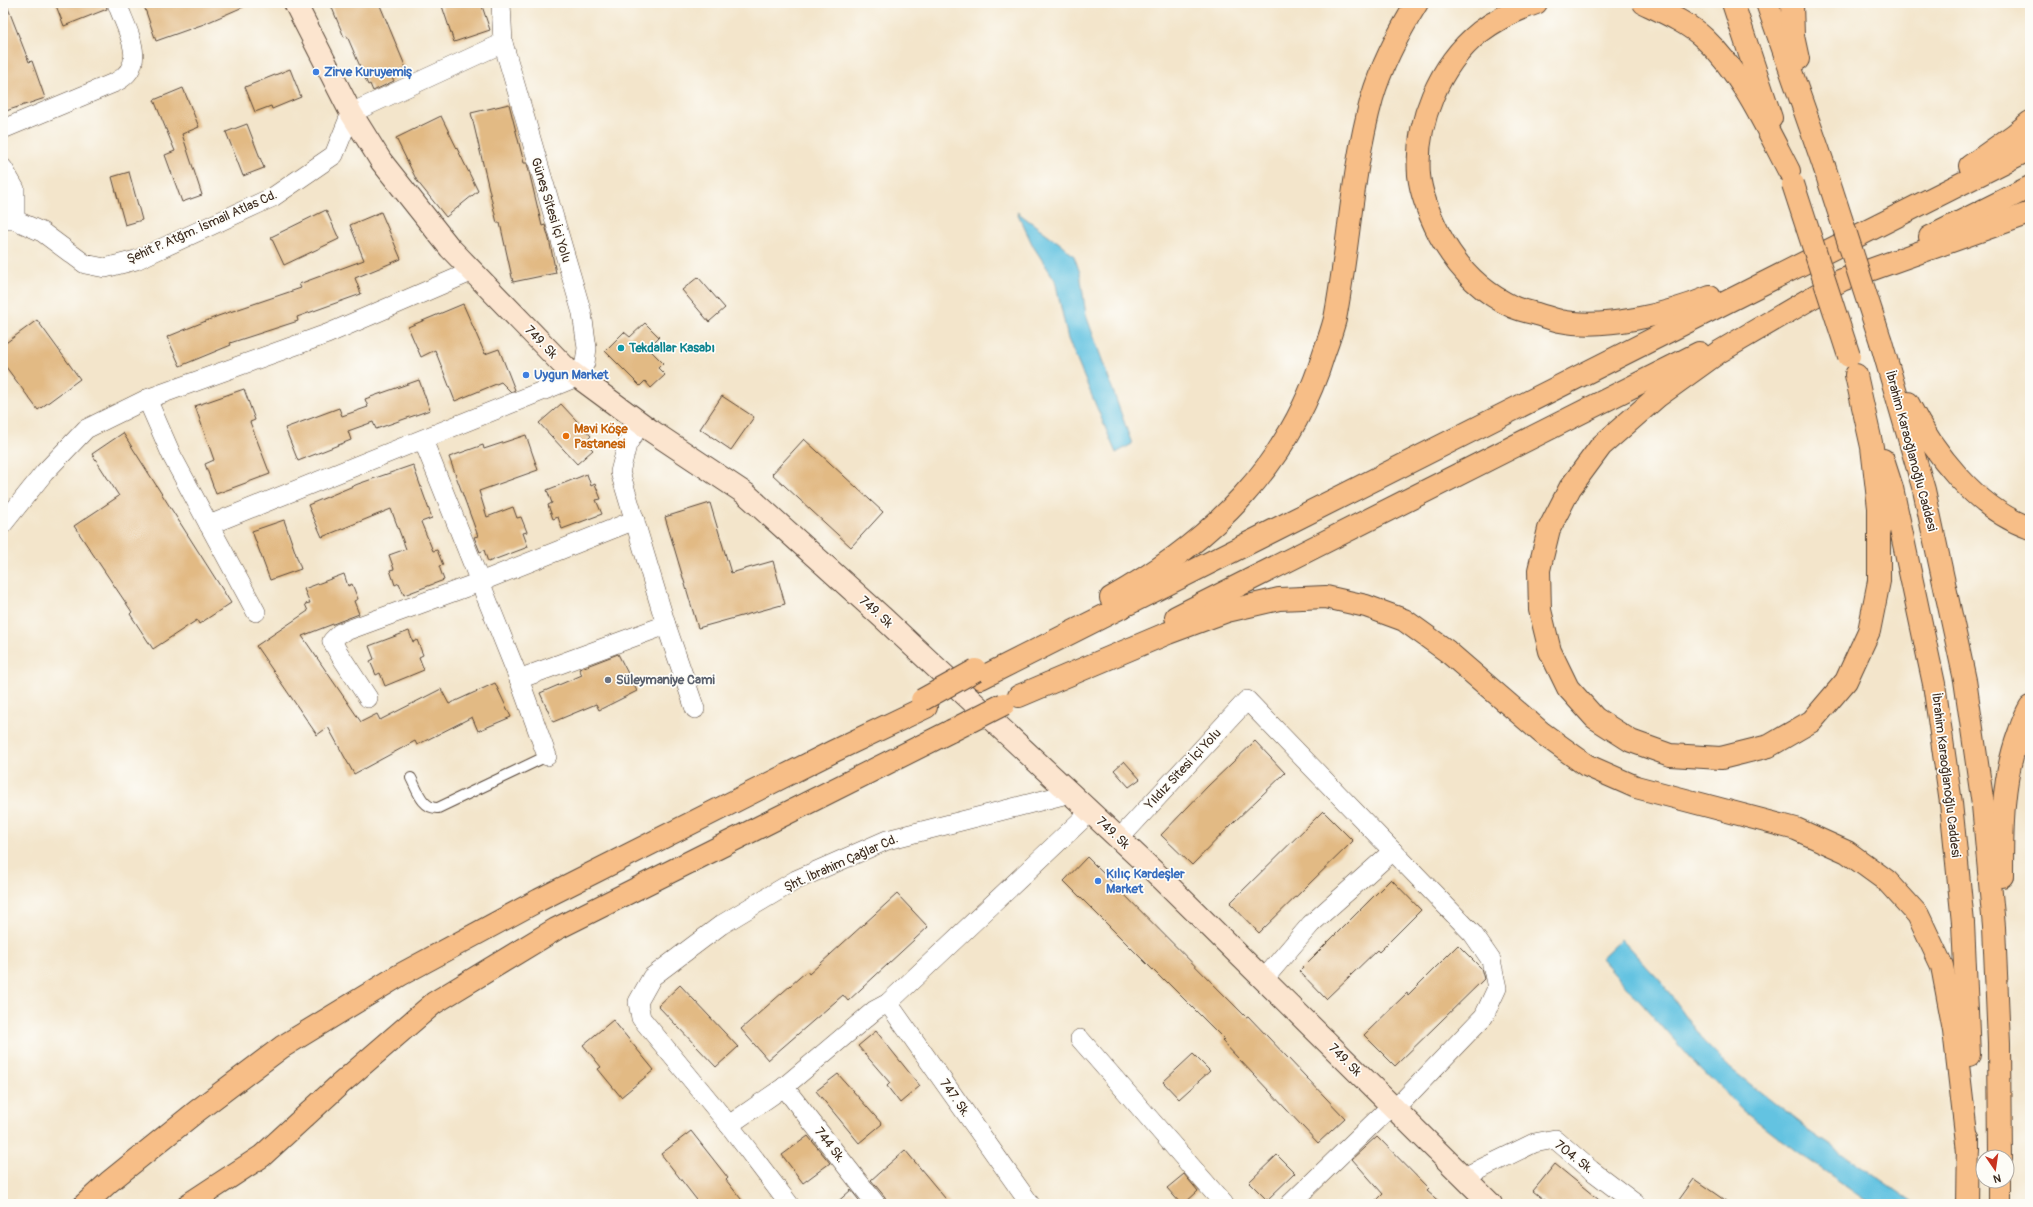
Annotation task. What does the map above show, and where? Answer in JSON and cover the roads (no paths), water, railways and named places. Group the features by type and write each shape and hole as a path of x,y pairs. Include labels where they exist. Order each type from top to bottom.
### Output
{"highway":[{"path":"85,1204 109,1182 197,1111 282,1047 400,975 539,900 924,704 1128,588 1200,539 1246,494 1289,436 1316,380 1334,321 1356,172 1373,97 1398,33 1418,3"},
{"path":"1536,3 1511,12 1480,32 1454,60 1432,98 1420,138 1419,176 1429,215 1450,254 1474,282 1514,307 1561,321 1606,324 1656,315 1708,298 1830,249"},
{"path":"1644,3 1673,17 1705,39 1735,75 1760,116 1791,177"},
{"path":"1733,3 1791,177 1852,366 1872,447 1879,508 1879,581 1869,631 1846,681 1812,720 1769,746 1721,758 1670,755 1631,741 1595,718 1568,688 1550,651 1540,610 1539,570 1548,536 1570,488 1602,446 1658,396 1719,352 1842,280 2030,213"},
{"path":"1767,3 1821,158 1883,348 1917,421 1947,464 1976,495 2016,523 2030,528"},
{"path":"1792,3 1793,36 1821,158"},
{"path":"1861,233 1950,179 2014,135 2030,122"},
{"path":"979,674 2030,148"},
{"path":"189,1204 262,1156 338,1086 434,1003 556,929 1842,280 2030,187"},
{"name":"İbrahim Karaoğlanoğlu Caddesi","path":"1883,348 1924,490 1965,680 1983,805 1994,927 1999,1043 2000,1149"},
{"name":"İbrahim Karaoğlanoğlu Caddesi","path":"1852,366 1892,488 1934,684 1950,795 1963,923 1969,1037 1967,1204"},
{"path":"1011,700 1168,633 1227,611 1279,599 1326,597 1366,606 1404,620 1447,651 1542,733 1586,765 1636,787 1796,829 1847,852 1887,881 1918,915 1942,966 1954,1030 1968,1151"},
{"path":"1999,1043 2002,815 2011,755 2026,714 2030,708"},
{"path":"2000,1189 2000,1204"}],"street":[{"path":"3,129 116,82 128,74 132,67 135,54 117,3"},
{"name":"749. Sk","path":"296,3 351,113 381,161 450,248 566,368 640,423 746,494 888,622 1119,838 1491,1204"},
{"name":"Güneş Sitesi İçi Yolu","path":"500,3 503,43 582,313 587,348 585,363 577,377"},
{"path":"351,113 503,43"},
{"name":"Şehit P. Atğm. İsmail Atlas Cd.","path":"9,220 42,232 85,264 105,268 136,260 273,197 334,155 351,113"},
{"path":"3,168 15,189 9,220"},
{"path":"3,524 44,473 86,429 147,399 327,334 473,271"},
{"path":"209,525 577,377"},
{"path":"147,399 172,456 256,612"},
{"path":"640,423 627,445 620,472 666,625 695,709"},
{"path":"423,440 520,678 547,756"},
{"path":"368,698 332,641 340,633 480,582 635,520"},
{"path":"520,678 666,625"},
{"name":"Yıldız Sitesi İçi Yolu","path":"1119,838 1247,700 1393,851"},
{"name":"Şht. İbrahim Çağlar Cd.","path":"788,1204 729,1125 641,1018 638,1002 652,977 720,925 796,880 887,840 1071,793"},
{"path":"729,1125 784,1087 882,1007 1090,811"},
{"path":"1264,979 1311,924 1393,851 1473,934 1491,960 1497,988 1484,1016 1393,1107 1290,1204"},
{"name":"747. Sk.","path":"882,1007 1030,1204"},
{"path":"1080,1039 1221,1203"},
{"name":"744 Sk.","path":"784,1087 876,1204"},
{"name":"704. Sk.","path":"1464,1177 1534,1143 1555,1139 1590,1170 1636,1204"}],"lane":[{"path":"411,778 424,803 428,807 438,808 547,756"}],"water":[{"path":"1017,212 1062,245 1074,256 1080,273 1086,315 1132,444 1116,453 1068,339 1055,280 1033,246"},
{"path":"1621,939 1663,984 1703,1041 1731,1069 1811,1132 1916,1204 1872,1204 1796,1151 1744,1111 1693,1061 1601,958"}],"place":[{"name":"Zirve Kuruyemiş","path":"316,72"},
{"name":"Tekdallar Kasabı","path":"621,348"},
{"name":"Uygun Market","path":"526,375"},
{"name":"Mavi Köşe Pastanesi","path":"566,436"},
{"name":"Süleymaniye Cami","path":"608,680"},
{"name":"Kılıç Kardeşler Market","path":"1098,881"}]}
